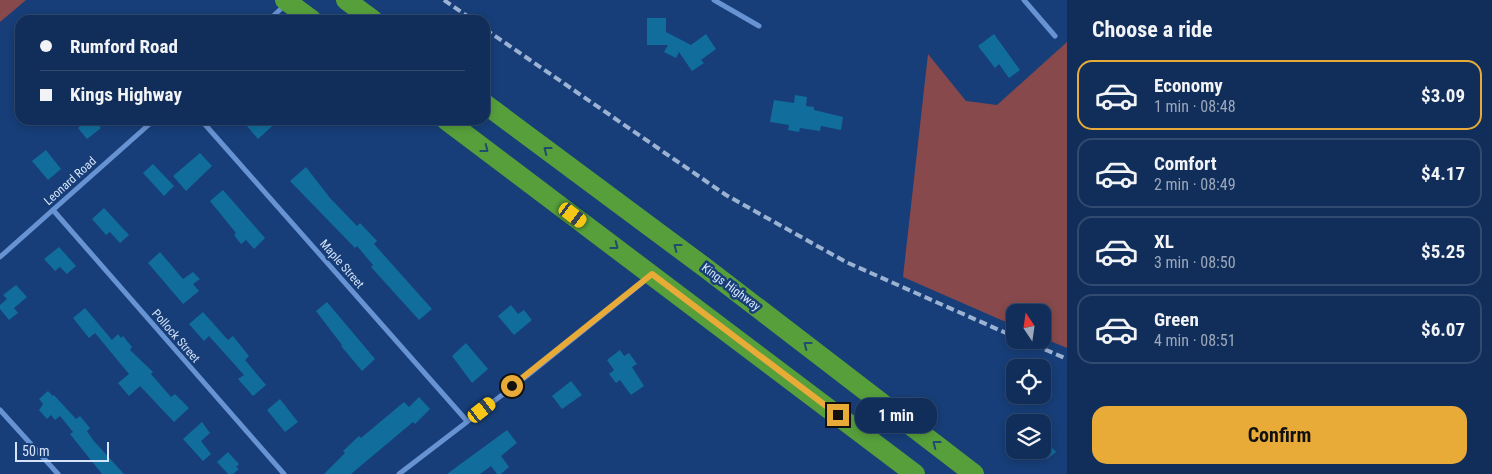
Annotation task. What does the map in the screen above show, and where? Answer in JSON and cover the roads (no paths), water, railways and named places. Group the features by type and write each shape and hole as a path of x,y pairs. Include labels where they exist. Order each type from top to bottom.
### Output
{"highway":[{"path":"346,0 366,15"},
{"path":"288,1 306,15"},
{"name":"Kings Highway","path":"490,108 730,287 974,474"},
{"path":"453,125 915,474"}],"street":[{"path":"714,0 759,26"},
{"path":"1024,0 1055,36"},
{"path":"274,15 288,1"},
{"name":"Leonard Road","path":"0,257 148,125"},
{"name":"Maple Street","path":"205,125 467,421"},
{"name":"Pollock Street","path":"54,210 284,474"},
{"path":"398,474 652,274"},
{"path":"0,410 58,474"}],"railway":[{"path":"444,0 466,15"},
{"path":"490,32 726,195 846,262 1006,333"},
{"path":"1044,349 1067,359"}]}
